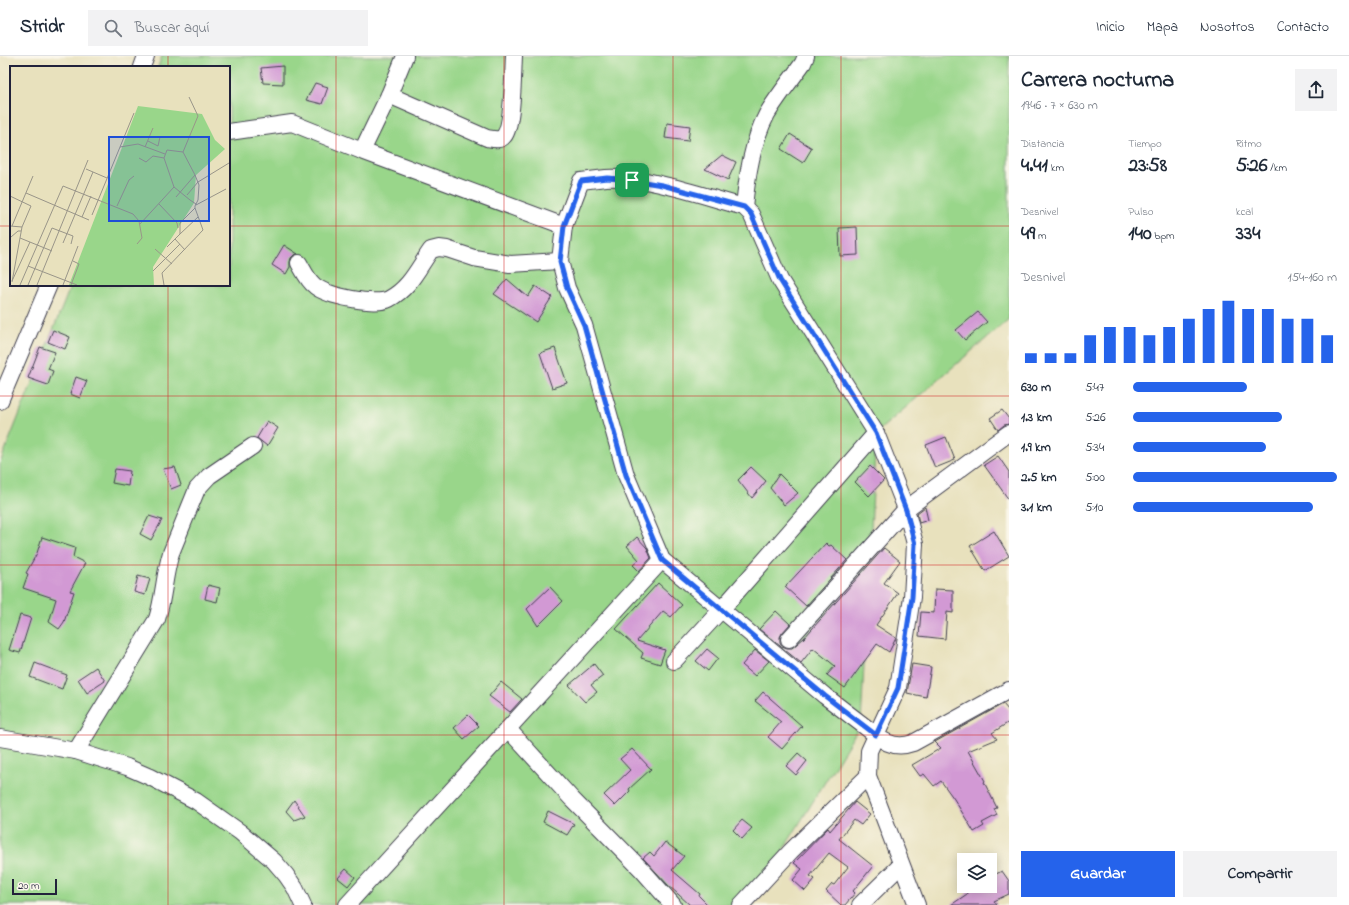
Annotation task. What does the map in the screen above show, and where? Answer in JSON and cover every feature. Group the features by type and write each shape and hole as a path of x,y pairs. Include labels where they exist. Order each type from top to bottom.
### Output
{"street":[{"path":"142,66 146,56"},
{"path":"362,151 389,95 405,56"},
{"path":"389,95 487,138 498,140 504,136 509,124 514,56"},
{"path":"744,207 746,184 756,143 767,115 803,63 806,56"},
{"path":"230,132 292,123 362,151 564,226"},
{"path":"917,905 868,776 869,751 876,735 898,688 912,597 915,544 906,510 876,433 780,280 751,214 744,207 662,185 632,180 607,178 581,181 564,226 560,262 567,288 584,325 626,475 662,560 825,696 876,735 881,740 888,743 901,746 907,745 1009,690"},
{"path":"299,263 313,285 322,291 352,299 371,301 388,300 413,279 431,250 439,248 447,249 474,258 510,264 560,262"},
{"path":"0,401 49,286"},
{"path":"674,661 721,610 876,433"},
{"path":"789,639 906,510 1009,433"},
{"path":"76,751 157,619 162,605 170,553 197,489 209,476 253,446"},
{"path":"346,905 662,560"},
{"path":"508,729 572,799 644,871 673,905"},
{"path":"0,738 76,751 127,767 196,801 240,832 274,861 295,888 304,905"},
{"path":"741,905 791,851 868,776"},
{"path":"860,905 902,865"}],"green space":[{"path":"162,56 1009,56 1009,319 876,433 861,724 749,905 0,905 0,463 71,286 230,286 230,66 158,66"}],"building":[{"path":"283,66 283,84 263,83 261,68"},
{"path":"315,83 328,87 322,104 306,100"},
{"path":"667,123 690,126 688,141 665,138"},
{"path":"790,134 812,148 803,163 781,149"},
{"path":"722,155 736,162 728,180 705,169"},
{"path":"857,227 858,255 840,256 839,228"},
{"path":"284,245 298,254 291,258 290,267 286,274 272,265"},
{"path":"507,279 528,297 535,286 552,297 536,322 494,294"},
{"path":"978,312 987,322 965,340 956,330"},
{"path":"53,330 70,337 65,349 48,342"},
{"path":"40,347 55,352 48,369 53,371 48,385 28,378"},
{"path":"555,348 567,383 552,388 540,353"},
{"path":"76,377 87,381 80,398 70,394"},
{"path":"1002,410 1009,419 1009,424 1004,425 998,430 990,418"},
{"path":"267,421 278,428 267,446 257,438"},
{"path":"946,437 955,460 935,468 926,445"},
{"path":"998,456 1009,472 1009,500 984,465"},
{"path":"870,466 884,480 869,496 855,482"},
{"path":"175,467 181,485 171,489 163,469"},
{"path":"751,467 766,481 752,498 738,480"},
{"path":"115,469 130,471 128,486 112,483"},
{"path":"779,474 798,493 784,505 770,488"},
{"path":"925,507 928,520 919,523 917,513"},
{"path":"149,516 162,520 151,540 140,534"},
{"path":"994,531 1009,556 985,571 970,546"},
{"path":"42,537 75,548 73,557 85,563 70,591 74,592 64,622 59,629 49,622 56,599 23,588 28,574 26,573 37,553"},
{"path":"637,537 647,548 651,558 639,571 633,565 639,560 627,546"},
{"path":"826,543 829,546 831,545 847,560 806,606 785,587"},
{"path":"884,548 900,561 884,583 898,593 876,625 896,638 889,652 877,644 845,688 827,675 835,666 813,648 801,663 759,629 776,611 790,624 782,633 780,642 782,646 792,648 804,638"},
{"path":"138,576 150,579 145,595 134,592"},
{"path":"658,583 682,605 671,617 663,611 637,641 665,650 660,664 641,658 643,653 616,629"},
{"path":"208,585 220,588 217,602 205,599"},
{"path":"550,587 563,601 538,626 527,609"},
{"path":"935,589 953,590 953,613 947,612 945,639 919,636 921,612 934,613"},
{"path":"20,615 31,618 20,653 9,650"},
{"path":"707,649 718,658 708,671 696,661"},
{"path":"755,650 769,661 755,676 742,665"},
{"path":"35,663 67,675 62,689 30,677"},
{"path":"594,664 603,676 591,685 597,692 585,702 569,685"},
{"path":"912,664 931,667 926,697 907,693"},
{"path":"96,667 105,681 87,693 78,679"},
{"path":"501,682 522,699 510,712 489,696"},
{"path":"763,692 802,726 782,749 768,737 781,722 755,701"},
{"path":"1003,704 1009,711 1009,722 992,733 997,739 968,751 985,781 984,782 997,808 994,809 997,815 982,823 984,826 974,832 941,781 934,786 924,774 920,776 912,765 941,748 935,742"},
{"path":"468,715 479,726 464,739 454,728"},
{"path":"632,749 651,769 629,789 630,791 615,806 604,795 630,770 620,759"},
{"path":"798,753 807,761 796,775 786,766"},
{"path":"294,800 305,816 294,820 286,811"},
{"path":"855,802 870,814 861,825 854,820 839,839 873,866 853,891 855,893 845,905 841,905 826,891 832,884 834,885 848,867 829,853 810,876 815,879 805,891 793,880 802,869 794,863 828,828 830,831"},
{"path":"548,811 574,824 567,835 543,822"},
{"path":"742,820 752,828 742,839 733,830"},
{"path":"665,842 684,856 672,870 700,894 699,896 708,905 690,905 668,885 643,858 650,852 654,856"},
{"path":"346,869 355,877 348,886 338,878"},
{"path":"1002,871 1009,881 1009,894 994,901 997,905 951,905 967,893 997,893 997,874"}],"route":[{"path":"607,178 632,180 662,185 744,207 751,214 780,280 876,433 897,484 915,544 912,597 898,688 876,735 825,696 662,560 626,475 584,325 567,288 560,262 564,226 581,181 607,178"}]}
